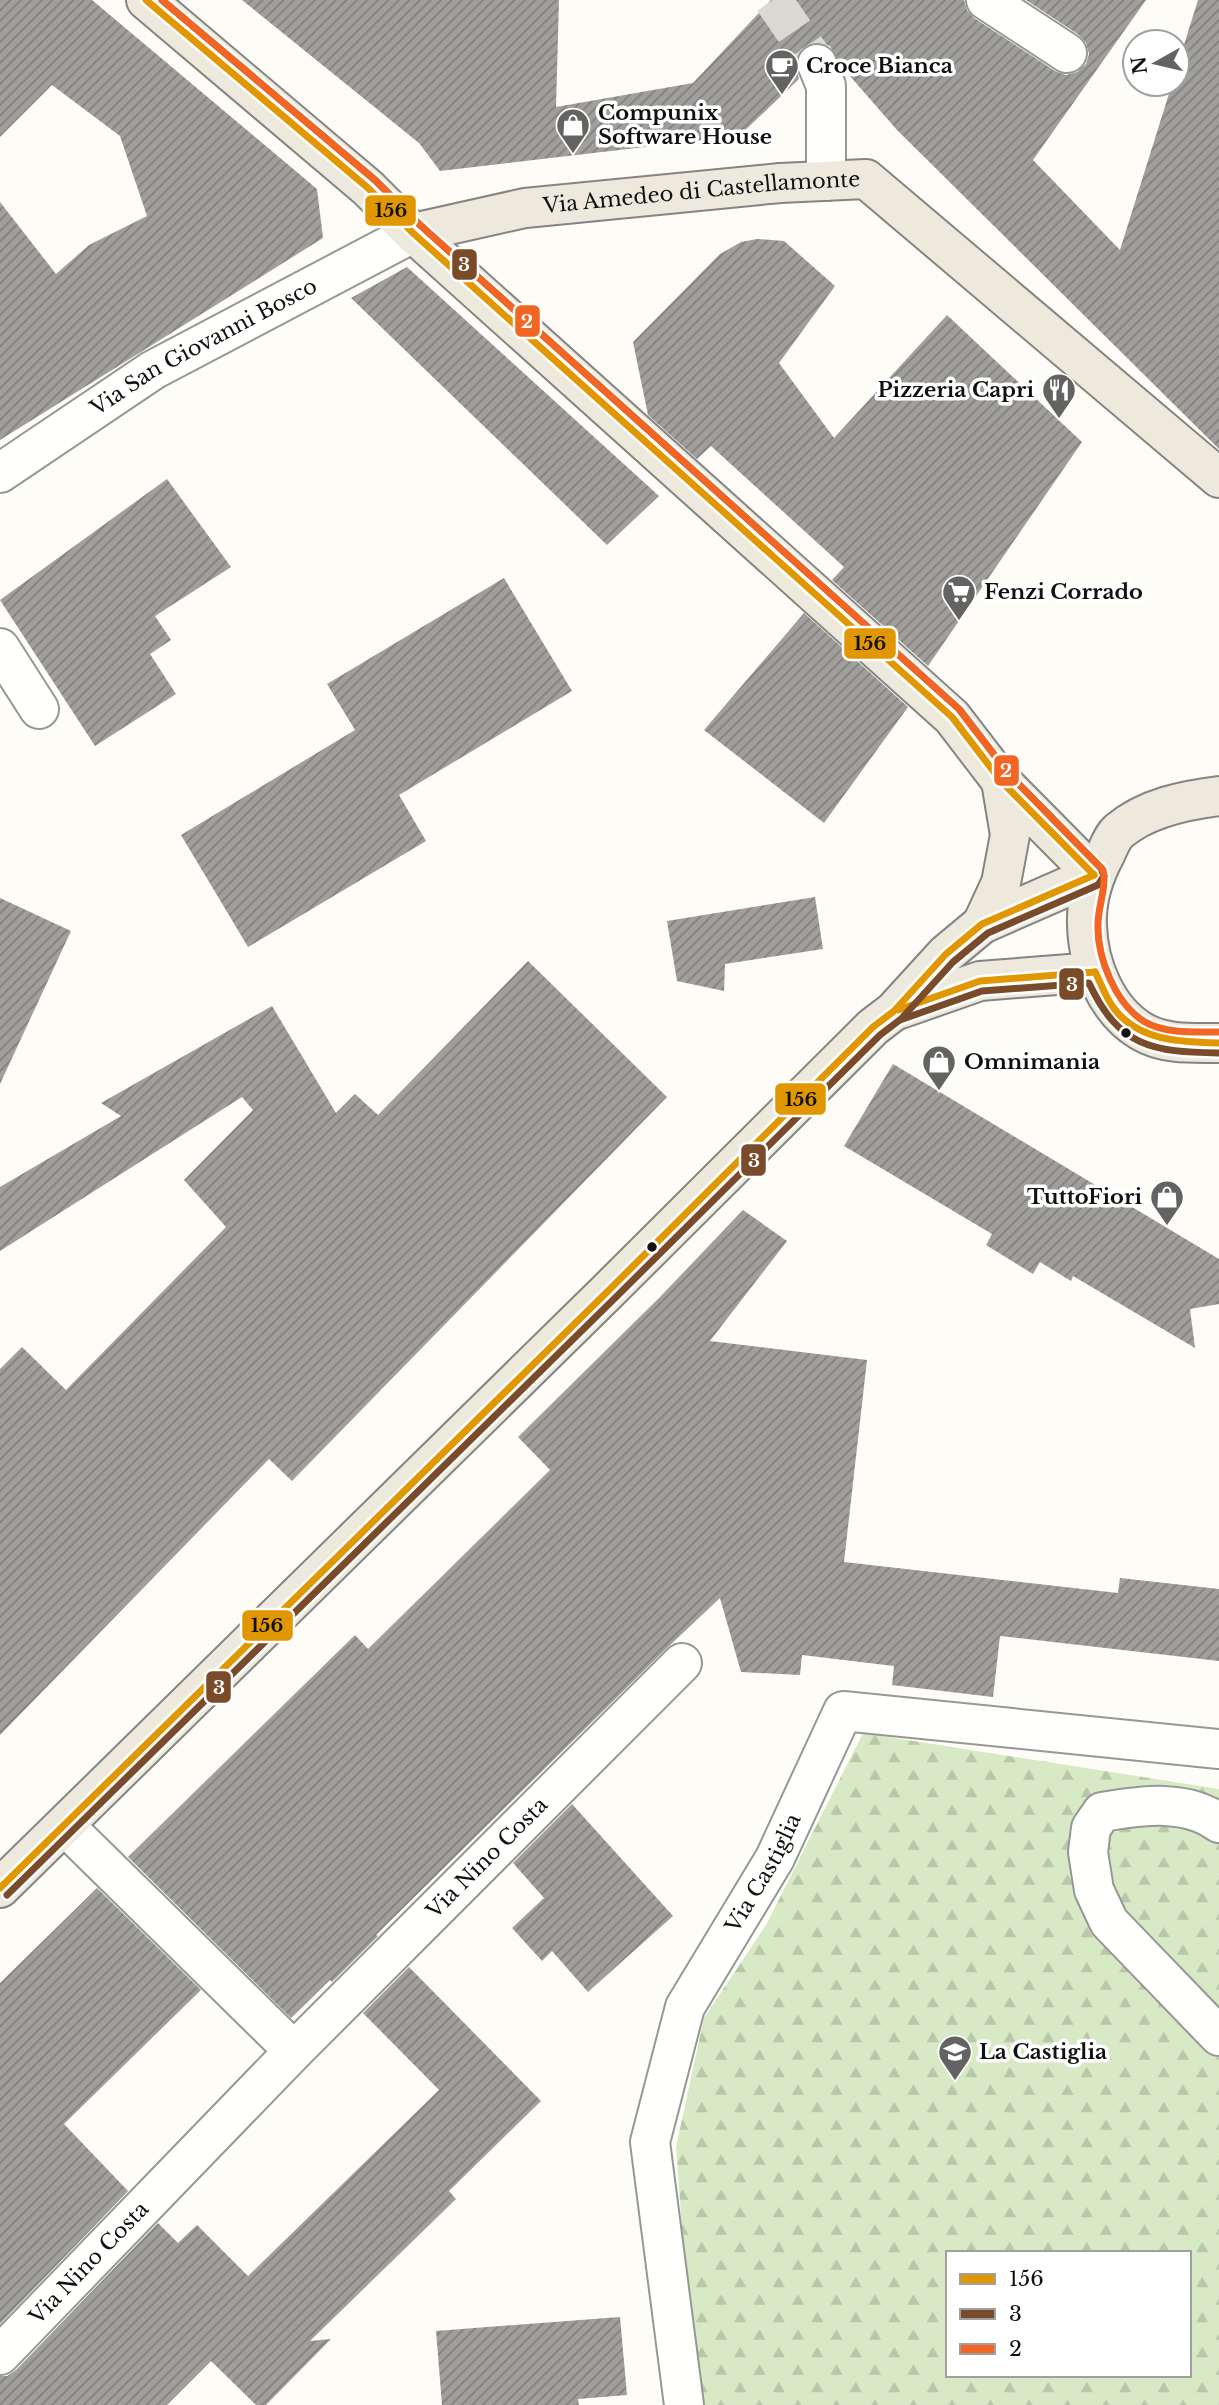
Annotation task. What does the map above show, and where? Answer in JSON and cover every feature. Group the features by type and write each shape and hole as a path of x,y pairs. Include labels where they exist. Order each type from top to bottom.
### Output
{"main road":[{"path":"146,0 368,188 413,233 952,717 1002,782 1094,875"},
{"name":"Via Amedeo di Castellamonte","path":"413,233 525,208 780,183 866,179 1219,478"},
{"path":"982,924 1001,883 1010,835 1002,782"},
{"path":"1219,796 1194,799 1154,811 1117,831 1094,875 1087,925 1095,972 1116,1011 1141,1032 1176,1042 1219,1043"},
{"path":"0,1888 873,1027 894,1011 946,954 982,924 1094,875"},
{"path":"894,1011 980,981 1095,972"}],"street":[{"path":"986,0 1067,53"},
{"path":"817,64 826,86 826,181"},
{"name":"Via San Giovanni Bosco","path":"0,473 153,369 413,233"},
{"path":"0,648 39,709"},
{"name":"Via Nino Costa","path":"0,2355 294,2051 682,1663"},
{"name":"Via Castiglia","path":"684,2405 650,2142 685,2007 775,1858 843,1711 1219,1749"},
{"path":"1219,1823 1175,1805 1102,1812 1091,1828 1088,1852 1094,1891 1109,1922 1219,2036"},
{"path":"65,1826 294,2051"}],"green space":[{"name":"La Castiglia","path":"863,1733 1219,1789 1219,2405 698,2405 693,2376 676,2147 704,2018 766,1925"}],"building":[{"path":"0,0 92,0 317,189 323,238 0,440 0,202 56,274 89,245 147,216 120,136 52,85 0,137"},
{"path":"242,0 559,0 556,107 693,83 771,0 964,0 967,10 974,18 1055,71 1066,75 1077,72 1086,64 1089,54 1086,43 1079,35 1026,0 1146,0 1126,28 1121,28 1121,35 1033,160 1120,250 1168,98 1191,98 1189,28 1198,0 1219,0 1219,449 897,130 842,67 830,46 819,42 800,50 795,62 799,79 739,136 440,171 419,143"},
{"path":"757,239 784,241 835,286 779,363 834,438 947,315 1082,442 928,666 832,580 844,567 711,446 697,459 648,415 633,342 720,254 741,242"},
{"path":"407,267 659,496 607,545 351,298"},
{"path":"167,479 231,567 155,616 171,640 150,654 176,694 95,746 0,600"},
{"path":"504,578 572,691 399,795 426,841 248,947 181,835 355,730 327,684"},
{"path":"804,613 908,707 824,823 704,730"},
{"path":"815,897 823,949 725,964 724,991 677,981 667,921"},
{"path":"0,898 71,931 0,1084"},
{"path":"528,961 667,1097 292,1481 269,1459 0,1735 0,1369 22,1347 66,1390 226,1227 184,1180 253,1110 242,1097 0,1251 0,1187 121,1116 101,1103 272,1006 336,1113 355,1094 378,1115"},
{"path":"893,1064 1219,1259 1219,1304 1190,1309 1195,1348 1073,1276 1071,1281 1040,1262 1033,1274 986,1245 992,1234 844,1146"},
{"path":"743,1210 787,1241 710,1341 867,1360 844,1562 1118,1593 1120,1578 1219,1589 1219,1661 1000,1636 993,1697 892,1685 894,1666 802,1655 800,1675 741,1672 720,1598 376,1935 378,1936 332,1982 330,1980 291,2018 128,1857 355,1635 368,1649 550,1470 518,1437 660,1297"},
{"path":"572,1804 673,1916 588,1992 552,1951 542,1961 512,1928 544,1898 513,1863"},
{"path":"97,1888 201,1990 64,2124 128,2191 0,2324 0,1983"},
{"path":"409,1967 541,2101 449,2191 456,2199 310,2341 331,2339 266,2405 256,2405 211,2361 167,2405 0,2405 0,2376 7,2376 16,2370 158,2223 178,2243 197,2225 248,2276 439,2090 363,2013"},
{"path":"620,2317 627,2395 578,2399 579,2405 442,2405 436,2331"}],"tunnel":[{"path":"773,0 817,64"}],"transit line":[{"name":"156","path":"146,0 368,188 413,233 952,717 1001,781 1094,875"},
{"name":"3","path":"7,1895 880,1035 901,1019 953,962 988,933 1098,885 1104,876 1101,868 1009,774 959,709 420,225 375,180 162,0"},
{"name":"2","path":"162,0 375,180 420,225 959,709 1009,774 1103,870 1104,883 1098,924 1101,951 1110,979 1125,1004 1145,1022 1162,1029 1219,1032"},
{"name":"156","path":"0,1888 873,1027 894,1011 946,954 982,924 1094,875"},
{"name":"156","path":"1095,972 1113,1007 1134,1027 1175,1040 1219,1043"},
{"name":"156","path":"898,1010 980,981 1095,972"},
{"name":"3","path":"900,1020 982,991 1089,983 1113,1021 1140,1042 1175,1051 1219,1053"}],"place":[{"name":"Croce Bianca","path":"782,96"},
{"name":"Compunix Software House","path":"573,155"},
{"name":"Pizzeria Capri","path":"1059,420"},
{"name":"Fenzi Corrado","path":"959,622"},
{"name":"Omnimania","path":"939,1092"},
{"name":"TuttoFiori","path":"1167,1227"},
{"name":"La Castiglia","path":"955,2082"}]}
